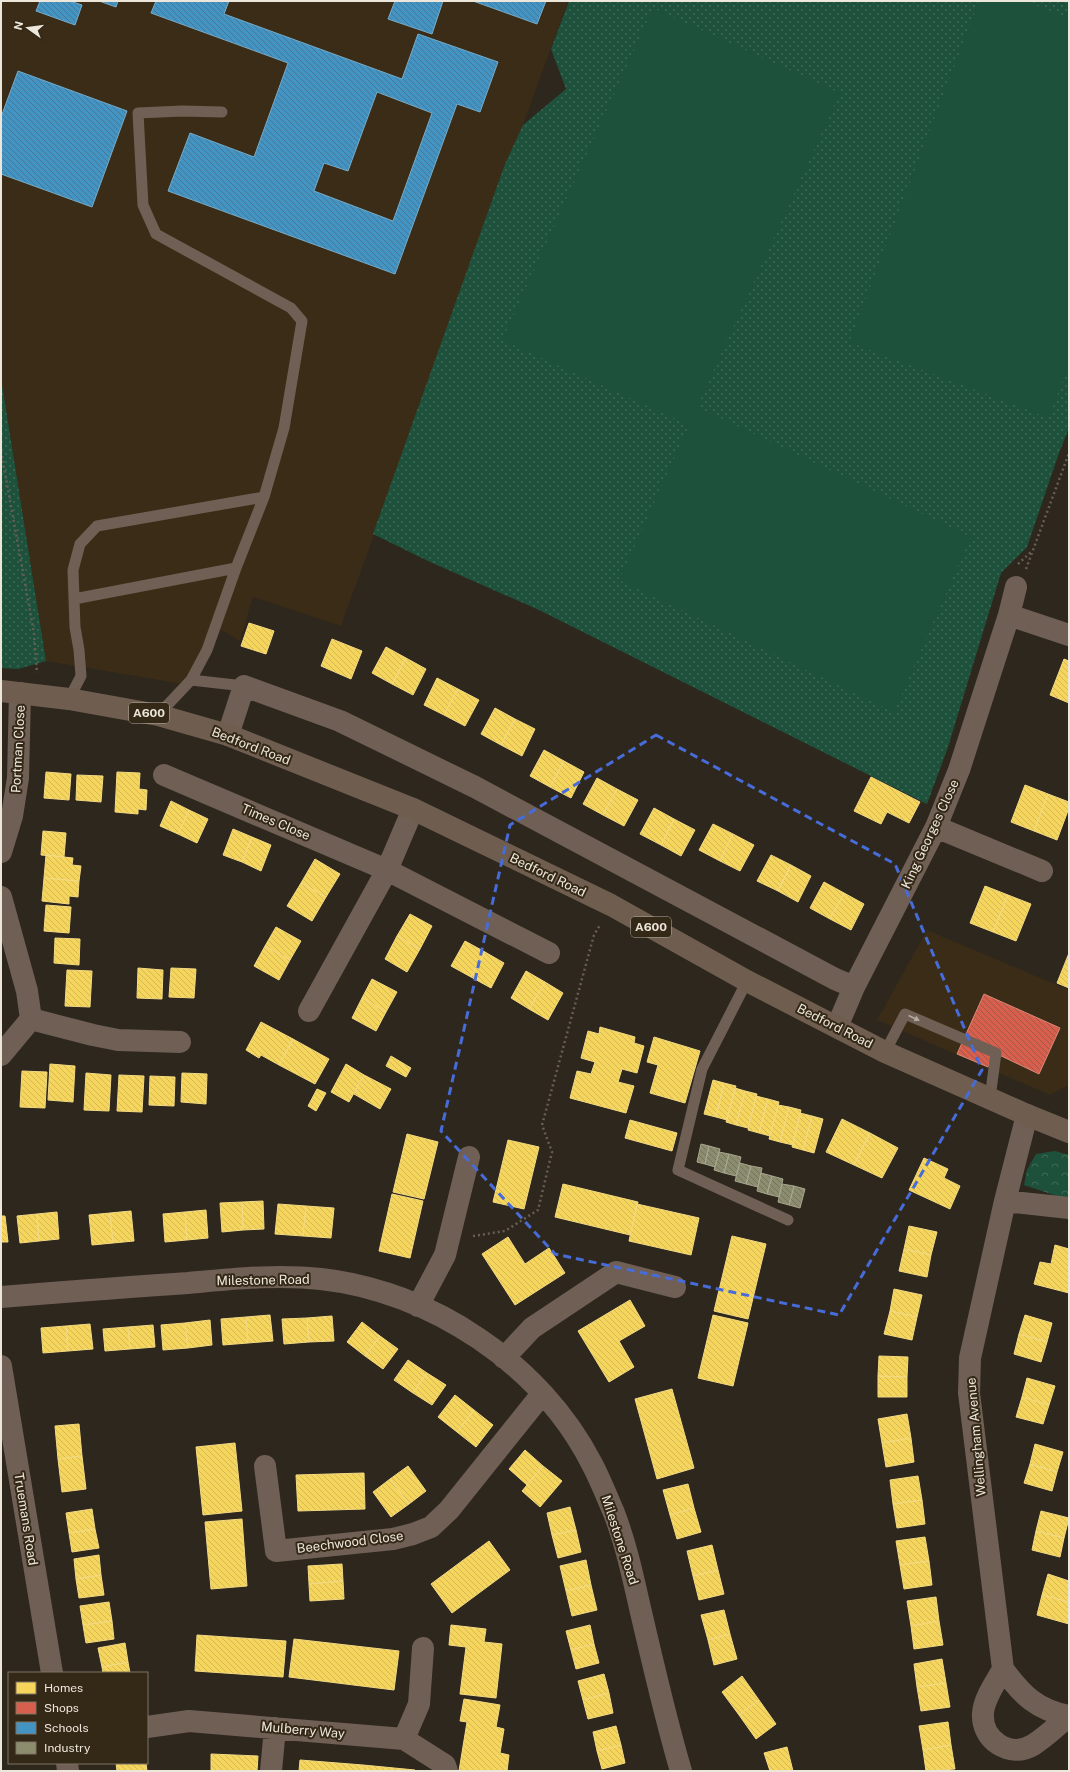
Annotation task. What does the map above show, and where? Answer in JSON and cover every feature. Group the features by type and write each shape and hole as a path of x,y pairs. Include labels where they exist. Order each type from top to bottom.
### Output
{"main road":[{"name":"Bedford Road","path":"20,693 69,699 158,715 228,735 413,809 610,905 747,981 885,1052 1069,1132"}],"street":[{"name":"King Georges Close","path":"837,1027 854,987 936,827 959,770 1009,615 1016,587"},
{"path":"1009,615 1069,635"},
{"path":"228,735 244,686 340,721 475,787 835,979 854,987"},
{"name":"Portman Close","path":"1,852 12,816 18,778 20,693"},
{"name":"Times Close","path":"164,775 387,870 549,953"},
{"path":"309,1011 387,870 413,809"},
{"path":"936,827 1042,871"},
{"path":"1,897 27,991 31,1019 1,1055"},
{"path":"31,1019 118,1040 180,1042"},
{"name":"Wellingham Avenue","path":"1003,1669 969,1393 970,1358 1005,1201 1027,1115"},
{"path":"418,1306 445,1255 469,1157"},
{"path":"1005,1201 1069,1208"},
{"path":"504,1358 532,1328 616,1272 675,1287"},
{"name":"Milestone Road","path":"1,1297 280,1277 321,1279 354,1285 387,1294 418,1306 452,1322 504,1358 542,1394 561,1416 588,1457 614,1515 626,1554 671,1739 681,1771"},
{"name":"Truemans Road","path":"1,1366 52,1672"},
{"name":"Beechwood Close","path":"265,1466 276,1551 393,1539 406,1536 431,1527 449,1510 542,1394"},
{"path":"404,1739 419,1704 423,1648"},
{"path":"1003,1669 1020,1691 1031,1701 1054,1713 1069,1716 1033,1745 1022,1749 1009,1749 996,1743 987,1732 983,1722 983,1712 986,1701 1003,1669"},
{"name":"Mulberry Way","path":"148,1727 189,1721 404,1739 445,1766 447,1771"},
{"path":"271,1771 275,1728"}],"lane":[{"path":"158,715 191,680 207,650 236,568 264,497 284,428 302,321 291,308 156,234 144,205 138,114 182,111 222,112"},
{"path":"69,699 81,676 75,627 73,570 80,544 97,526 264,497"},
{"path":"74,599 236,568"},
{"path":"191,680 244,686"},
{"path":"747,981 702,1069 678,1170 788,1220"},
{"path":"885,1052 905,1014 996,1053 990,1098"}],"path":[{"path":"1,451 34,633 20,693"},
{"path":"1016,587 1022,582 1032,551 1069,453"},
{"path":"470,1237 505,1232 538,1210 552,1152 542,1125 594,935 603,920"}],"highlighted area":[{"path":"656,735 895,864 982,1070 839,1315 555,1254 441,1131 510,825"}],"shaded area":[{"path":"1,1 568,1 341,626 253,597 240,641 221,630 189,685 46,661 1,378"},
{"path":"927,930 1069,990 1069,1085 1050,1095 877,1020"}],"green space":[{"path":"569,1 1069,1 1069,428 1027,547 1001,573 948,747 927,804 539,610 428,561 373,534 505,164 523,125 566,89 551,49"},
{"path":"979,1 1024,1 1069,18 1069,364 1049,418 849,342"},
{"path":"653,8 840,93 697,407 971,537 894,712 619,580 689,425 502,340"},
{"path":"1,378 46,661 18,669 1,668"},
{"path":"1055,1151 1069,1155 1069,1200 1024,1185 1027,1170 1036,1154"}],"building: Homes":[{"path":"249,623 274,631 266,654 241,646"},
{"path":"332,639 362,651 351,679 321,666"},
{"path":"386,647 406,658 392,684 372,673"},
{"path":"406,658 426,669 413,695 392,684"},
{"path":"1064,659 1069,661 1069,703 1050,695"},
{"path":"437,678 458,689 444,715 424,705"},
{"path":"458,689 479,700 465,726 444,715"},
{"path":"495,708 515,719 501,745 481,734"},
{"path":"515,719 535,729 522,756 501,745"},
{"path":"544,750 564,761 550,787 530,776"},
{"path":"564,761 584,772 571,798 550,787"},
{"path":"46,772 71,774 69,800 44,798"},
{"path":"117,772 140,773 139,789 147,790 146,810 138,809 138,814 115,812"},
{"path":"77,775 103,776 101,802 76,800"},
{"path":"871,777 920,802 909,823 887,812 881,824 854,811"},
{"path":"597,778 617,789 603,815 583,804"},
{"path":"1025,785 1048,794 1034,831 1011,822"},
{"path":"617,789 638,800 624,826 603,815"},
{"path":"1048,794 1069,802 1069,808 1057,840 1034,831"},
{"path":"171,801 189,810 178,834 160,826"},
{"path":"654,808 674,819 661,845 640,834"},
{"path":"189,810 208,819 197,843 178,834"},
{"path":"674,819 695,830 681,856 661,845"},
{"path":"713,824 733,834 720,861 699,850"},
{"path":"233,829 252,837 242,862 223,855"},
{"path":"43,831 66,833 64,857 41,855"},
{"path":"733,834 754,845 740,871 720,861"},
{"path":"252,837 271,845 261,871 242,862"},
{"path":"46,855 73,858 72,865 81,866 79,881 44,878"},
{"path":"771,855 791,865 778,891 757,881"},
{"path":"315,859 340,874 326,897 301,883"},
{"path":"791,865 811,876 798,902 778,891"},
{"path":"44,878 79,881 78,897 69,896 69,904 42,901"},
{"path":"824,882 844,893 830,919 810,908"},
{"path":"301,883 326,897 312,921 287,906"},
{"path":"985,886 1008,895 993,932 970,923"},
{"path":"844,893 864,904 851,930 830,919"},
{"path":"1008,895 1031,904 1016,941 993,932"},
{"path":"46,905 71,907 69,933 44,931"},
{"path":"410,914 432,926 420,949 397,936"},
{"path":"276,927 301,941 290,960 265,946"},
{"path":"397,936 420,949 407,972 385,959"},
{"path":"55,938 80,939 79,965 54,963"},
{"path":"465,941 485,952 471,977 451,966"},
{"path":"265,946 290,960 279,980 254,966"},
{"path":"485,952 504,963 491,988 471,977"},
{"path":"1069,953 1069,988 1057,983"},
{"path":"138,968 163,970 162,999 137,998"},
{"path":"171,968 196,969 194,998 169,997"},
{"path":"67,970 92,971 90,1007 65,1006"},
{"path":"526,971 545,982 529,1009 511,998"},
{"path":"372,979 397,992 386,1012 362,998"},
{"path":"545,982 563,993 548,1020 529,1009"},
{"path":"362,998 386,1012 376,1031 352,1018"},
{"path":"261,1022 293,1039 279,1065 261,1055 259,1058 246,1050"},
{"path":"600,1027 635,1037 634,1043 644,1046 637,1073 622,1069 618,1082 634,1086 626,1113 570,1098 577,1071 591,1074 595,1062 581,1058 588,1031 599,1034"},
{"path":"654,1037 700,1051 685,1103 650,1093 658,1065 647,1062"},
{"path":"293,1039 329,1059 315,1084 279,1065"},
{"path":"391,1056 411,1068 406,1077 386,1066"},
{"path":"50,1064 75,1066 73,1102 48,1100"},
{"path":"346,1064 364,1075 349,1102 331,1092"},
{"path":"22,1071 47,1072 45,1108 20,1107"},
{"path":"86,1073 111,1075 109,1111 84,1110"},
{"path":"182,1073 207,1074 206,1104 181,1102"},
{"path":"119,1075 144,1076 142,1112 117,1111"},
{"path":"364,1075 391,1089 380,1109 354,1094"},
{"path":"150,1076 175,1077 174,1106 149,1105"},
{"path":"713,1080 724,1083 716,1117 704,1114"},
{"path":"724,1083 736,1086 727,1120 716,1117"},
{"path":"735,1088 745,1091 736,1125 726,1122"},
{"path":"317,1089 326,1093 316,1111 308,1106"},
{"path":"745,1091 757,1094 748,1128 736,1125"},
{"path":"756,1096 768,1099 759,1133 748,1130"},
{"path":"768,1099 779,1102 770,1136 759,1133"},
{"path":"778,1105 789,1107 780,1142 769,1139"},
{"path":"789,1107 801,1110 793,1145 780,1142"},
{"path":"800,1113 812,1116 803,1150 792,1147"},
{"path":"812,1116 823,1119 814,1153 803,1150"},
{"path":"842,1119 870,1133 854,1165 826,1152"},
{"path":"630,1120 677,1133 672,1151 625,1138"},
{"path":"870,1133 898,1148 882,1178 854,1165"},
{"path":"407,1134 438,1142 424,1199 393,1192"},
{"path":"508,1140 539,1147 524,1209 493,1202"},
{"path":"924,1158 948,1169 944,1178 960,1186 950,1209 909,1190"},
{"path":"563,1184 638,1202 630,1235 555,1217"},
{"path":"392,1194 423,1201 410,1258 379,1251"},
{"path":"263,1201 264,1229 243,1230 242,1202"},
{"path":"242,1202 243,1230 222,1232 220,1203"},
{"path":"278,1204 306,1206 303,1236 275,1234"},
{"path":"637,1204 699,1218 691,1255 629,1241"},
{"path":"306,1206 334,1208 331,1238 303,1236"},
{"path":"206,1210 208,1238 187,1240 185,1212"},
{"path":"131,1211 134,1241 113,1243 110,1213"},
{"path":"57,1212 59,1239 39,1241 37,1214"},
{"path":"185,1212 187,1240 165,1242 163,1214"},
{"path":"110,1213 113,1243 92,1245 89,1215"},
{"path":"37,1214 39,1241 20,1243 17,1216"},
{"path":"1,1216 5,1216 8,1242 1,1242"},
{"path":"909,1226 937,1232 931,1255 904,1249"},
{"path":"732,1236 766,1244 748,1319 714,1311"},
{"path":"508,1237 525,1264 549,1248 565,1273 515,1305 482,1254"},
{"path":"1055,1245 1069,1249 1069,1293 1034,1284 1040,1262 1051,1264"},
{"path":"904,1249 931,1255 927,1277 899,1271"},
{"path":"894,1289 922,1295 917,1317 890,1311"},
{"path":"630,1300 645,1326 619,1341 634,1367 609,1382 578,1331"},
{"path":"890,1311 917,1317 912,1340 884,1334"},
{"path":"270,1315 273,1341 248,1343 246,1317"},
{"path":"713,1315 748,1323 733,1386 698,1378"},
{"path":"1025,1315 1052,1323 1047,1342 1019,1334"},
{"path":"332,1316 334,1341 309,1342 307,1318"},
{"path":"246,1317 248,1343 223,1345 221,1319"},
{"path":"307,1318 309,1342 284,1344 282,1319"},
{"path":"210,1320 212,1345 188,1348 185,1323"},
{"path":"362,1322 380,1336 365,1356 347,1342"},
{"path":"185,1323 188,1348 163,1350 161,1325"},
{"path":"90,1324 93,1349 68,1351 66,1326"},
{"path":"153,1325 155,1347 130,1349 128,1327"},
{"path":"66,1326 68,1351 43,1353 41,1328"},
{"path":"128,1327 130,1349 105,1351 103,1329"},
{"path":"1019,1334 1047,1342 1041,1362 1014,1354"},
{"path":"380,1336 398,1349 383,1369 365,1356"},
{"path":"879,1356 908,1357 907,1377 878,1376"},
{"path":"408,1360 427,1373 413,1393 394,1380"},
{"path":"427,1373 446,1385 432,1405 413,1393"},
{"path":"878,1376 907,1377 907,1397 878,1397"},
{"path":"1027,1378 1055,1386 1049,1405 1022,1397"},
{"path":"672,1389 694,1468 657,1479 635,1399"},
{"path":"455,1395 474,1410 457,1432 438,1417"},
{"path":"1022,1397 1049,1405 1043,1424 1016,1417"},
{"path":"474,1410 493,1425 476,1447 457,1432"},
{"path":"907,1414 911,1438 882,1443 878,1419"},
{"path":"79,1424 82,1456 58,1459 55,1426"},
{"path":"911,1438 914,1462 886,1467 882,1443"},
{"path":"235,1443 242,1511 203,1515 196,1447"},
{"path":"1035,1444 1063,1452 1057,1472 1030,1464"},
{"path":"525,1450 543,1466 527,1485 509,1469"},
{"path":"82,1456 86,1489 62,1492 58,1459"},
{"path":"1030,1464 1057,1472 1052,1491 1024,1483"},
{"path":"408,1466 426,1491 409,1504 390,1479"},
{"path":"543,1466 562,1481 540,1507 522,1491"},
{"path":"364,1473 365,1509 298,1511 296,1475"},
{"path":"918,1476 922,1500 893,1504 890,1480"},
{"path":"390,1479 409,1504 391,1517 373,1492"},
{"path":"688,1484 694,1508 670,1515 663,1490"},
{"path":"922,1500 925,1524 897,1528 893,1504"},
{"path":"570,1507 576,1530 552,1535 547,1513"},
{"path":"694,1508 701,1532 677,1539 670,1515"},
{"path":"92,1509 95,1529 69,1533 66,1513"},
{"path":"1041,1511 1069,1518 1064,1538 1036,1531"},
{"path":"242,1519 247,1586 211,1589 205,1522"},
{"path":"95,1529 99,1548 72,1552 69,1533"},
{"path":"576,1530 581,1552 558,1558 552,1535"},
{"path":"1036,1531 1064,1538 1060,1557 1032,1550"},
{"path":"925,1537 929,1561 900,1565 896,1541"},
{"path":"489,1541 510,1570 452,1613 431,1584"},
{"path":"712,1545 718,1570 693,1576 687,1551"},
{"path":"99,1555 101,1575 76,1579 74,1559"},
{"path":"586,1560 591,1585 566,1591 560,1566"},
{"path":"929,1561 932,1585 904,1589 900,1565"},
{"path":"342,1564 343,1581 309,1584 308,1566"},
{"path":"718,1570 724,1594 699,1600 693,1576"},
{"path":"1048,1574 1069,1581 1069,1602 1042,1595"},
{"path":"101,1575 104,1595 79,1598 76,1579"},
{"path":"343,1581 344,1599 310,1601 309,1584"},
{"path":"591,1585 597,1610 572,1616 566,1591"},
{"path":"1042,1595 1069,1602 1069,1624 1037,1615"},
{"path":"936,1597 939,1621 911,1626 907,1601"},
{"path":"109,1602 112,1621 83,1625 80,1606"},
{"path":"724,1610 730,1634 708,1640 701,1615"},
{"path":"112,1621 114,1639 86,1643 83,1625"},
{"path":"939,1621 943,1645 914,1649 911,1626"},
{"path":"451,1625 486,1629 484,1642 502,1644 496,1698 460,1694 466,1647 449,1645"},
{"path":"590,1625 594,1644 571,1650 566,1631"},
{"path":"730,1634 737,1659 714,1665 708,1640"},
{"path":"197,1635 286,1641 283,1677 195,1671"},
{"path":"294,1639 399,1651 394,1690 289,1677"},
{"path":"125,1643 128,1662 102,1667 98,1648"},
{"path":"594,1644 599,1663 576,1669 571,1650"},
{"path":"942,1659 946,1683 917,1687 914,1664"},
{"path":"128,1662 130,1672 103,1672 102,1667"},
{"path":"604,1674 609,1693 583,1700 578,1681"},
{"path":"742,1676 759,1700 739,1715 722,1692"},
{"path":"946,1683 950,1707 921,1711 917,1687"},
{"path":"609,1693 613,1713 588,1719 583,1700"},
{"path":"464,1699 500,1705 496,1727 504,1729 500,1753 509,1755 507,1771 459,1771 467,1722 460,1721"},
{"path":"759,1700 776,1724 756,1739 739,1715"},
{"path":"948,1722 951,1745 923,1750 919,1726"},
{"path":"616,1726 621,1745 597,1751 593,1732"},
{"path":"621,1745 625,1763 602,1769 597,1751"},
{"path":"951,1745 955,1769 926,1771 923,1750"},
{"path":"787,1747 793,1771 770,1771 764,1753"},
{"path":"211,1754 258,1756 257,1771 211,1771"},
{"path":"300,1760 363,1765 362,1771 299,1771"},
{"path":"116,1764 146,1764 147,1771 117,1771"},
{"path":"363,1765 415,1770 415,1771 362,1771"}],"building: Shops":[{"path":"984,994 1060,1028 1039,1074 995,1053 988,1067 957,1054"}],"building: Schools":[{"path":"40,1 70,1 82,5 75,25 36,11"},
{"path":"99,1 118,1 116,7"},
{"path":"156,1 229,1 224,14 402,79 418,34 498,62 480,112 457,104 395,274 168,191 190,133 254,157 288,63 151,13","holes":["377,92 432,113 393,221 314,191 324,163 348,171"]},
{"path":"395,1 443,1 432,34 388,19"},
{"path":"473,1 546,1 537,24"},
{"path":"18,71 127,111 92,207 1,174 1,117"}],"building: Industry":[{"path":"701,1144 709,1146 705,1164 697,1162"},
{"path":"709,1146 720,1149 715,1167 705,1164"},
{"path":"719,1152 729,1154 724,1173 714,1170"},
{"path":"729,1154 741,1157 736,1176 724,1173"},
{"path":"740,1163 751,1166 746,1184 735,1181"},
{"path":"751,1166 762,1168 758,1187 746,1184"},
{"path":"761,1173 772,1176 767,1194 757,1191"},
{"path":"772,1176 783,1179 779,1197 767,1194"},
{"path":"782,1184 794,1186 789,1205 778,1202"},
{"path":"794,1186 805,1189 800,1208 789,1205"}]}
